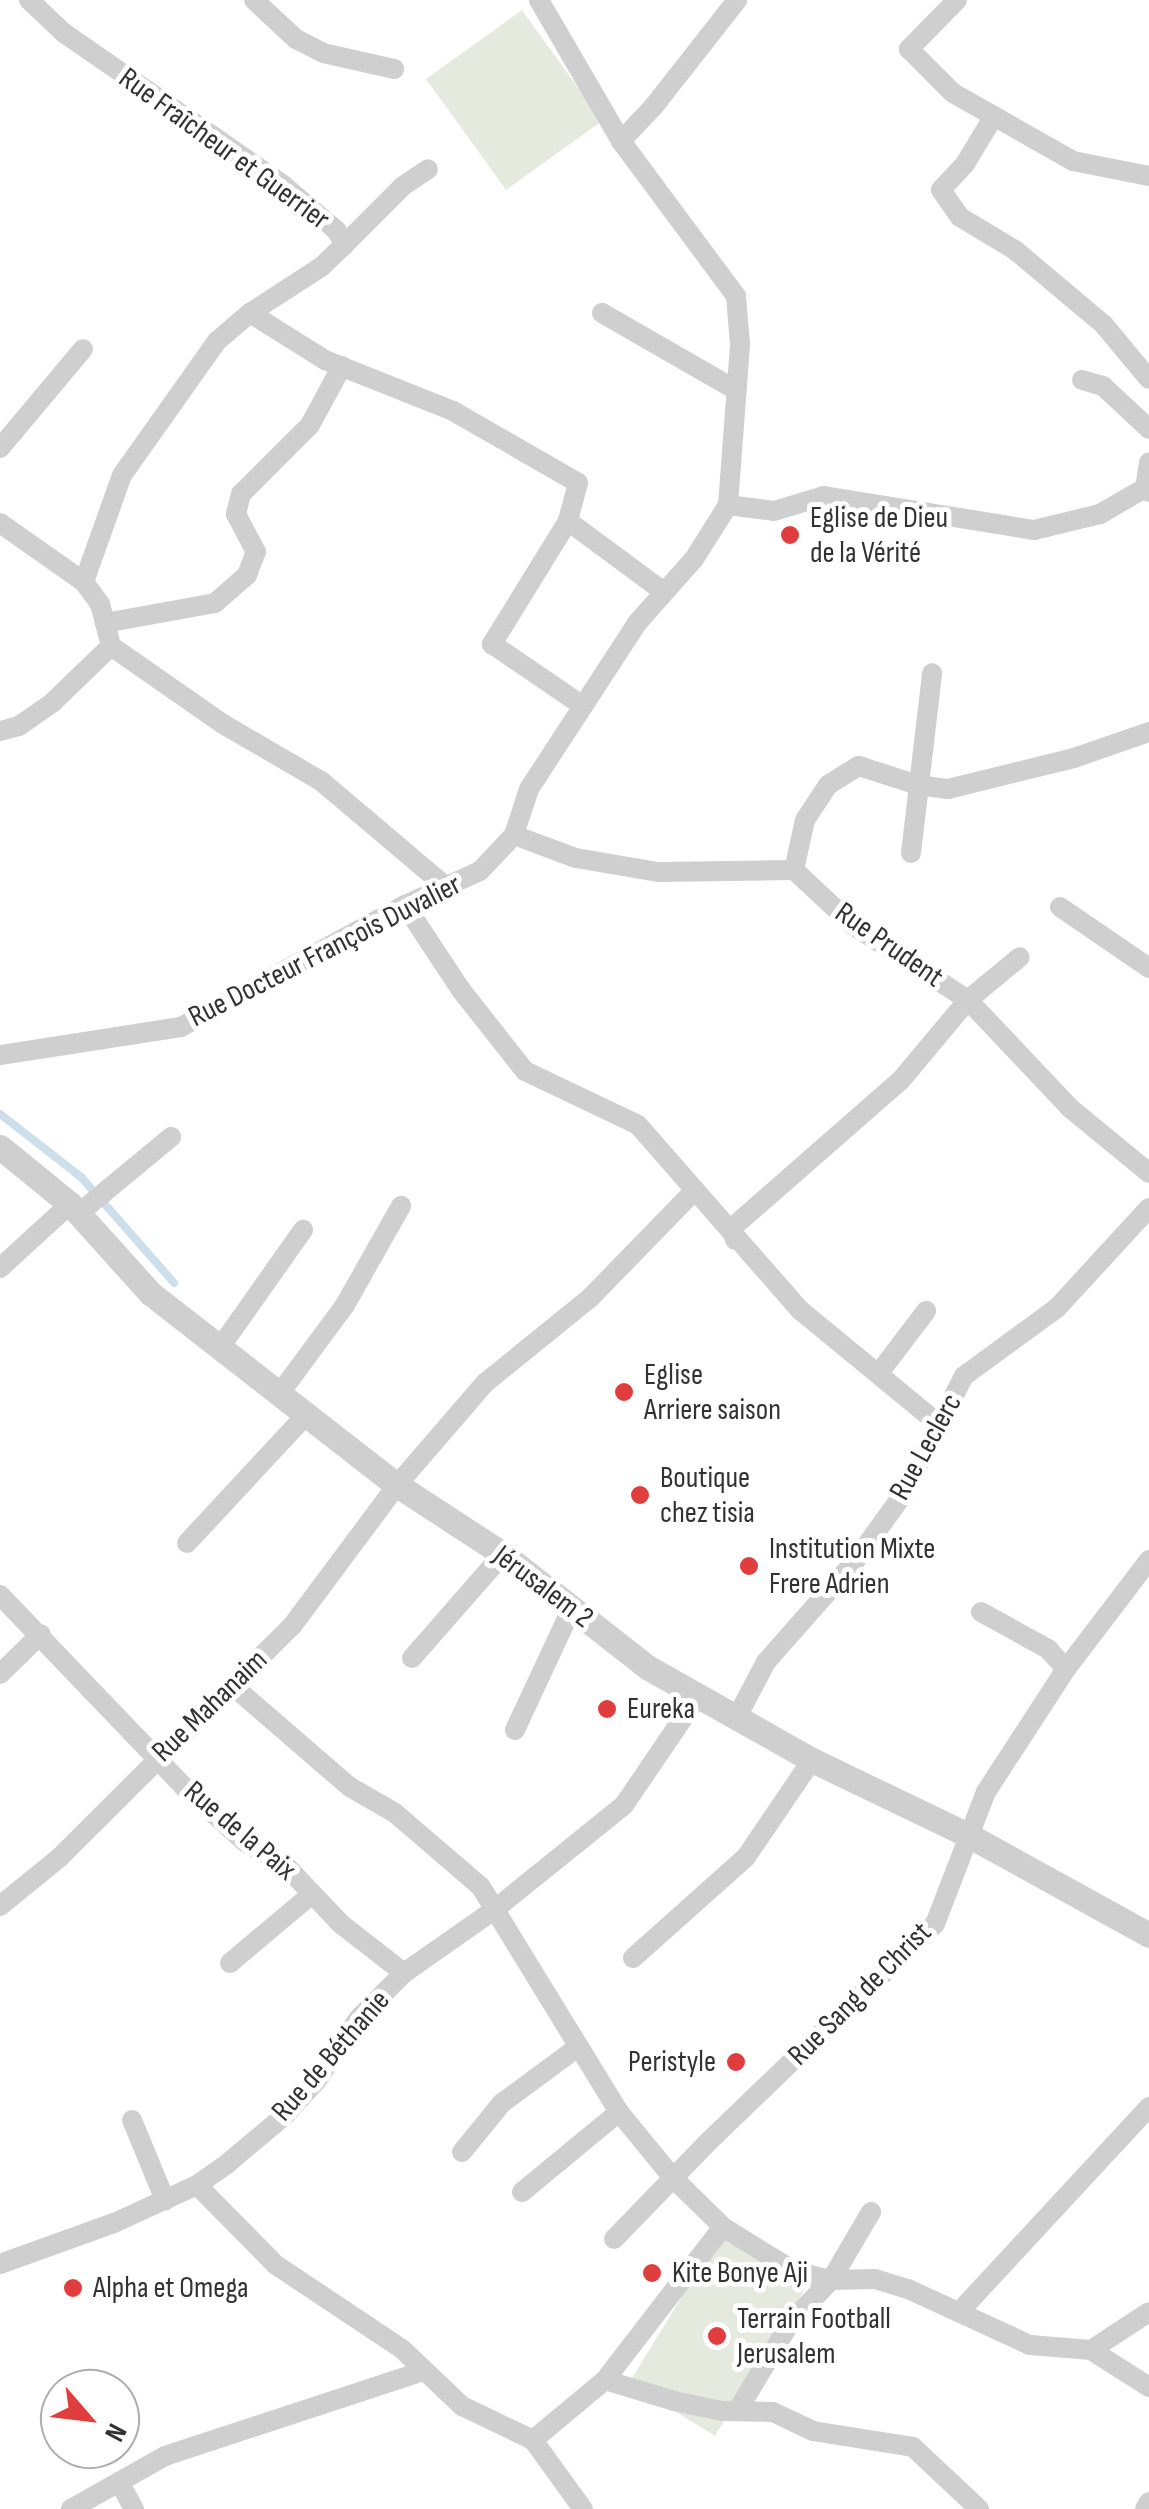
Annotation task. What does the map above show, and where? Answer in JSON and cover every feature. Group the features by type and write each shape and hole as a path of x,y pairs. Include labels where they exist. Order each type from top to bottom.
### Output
{"street":[{"name":"Rue Fraîcheur et Guerrier","path":"28,0 64,32 282,184 336,230 346,244 298,284 250,313 217,341 122,476 84,582"},
{"path":"254,0 296,39 323,53 394,69"},
{"name":"Rue Docteur François Duvalier","path":"0,1055 181,1026 405,905 448,889 480,871 514,835 529,789 638,622 694,559 728,504 740,344 736,296 620,140 540,0"},
{"path":"620,140 654,106 737,0"},
{"path":"957,0 909,49 953,92 1073,161 1149,176"},
{"path":"994,116 965,164 940,190 960,217 1014,250 1104,325 1149,380"},
{"path":"346,244 403,186 428,169"},
{"path":"250,313 342,366 454,412 578,483 568,522 492,644 583,706"},
{"path":"602,314 736,390"},
{"path":"0,448 83,349"},
{"path":"105,623 214,604 247,575 256,552 236,514 241,494 310,426 342,366"},
{"path":"1082,380 1103,386 1149,428"},
{"path":"728,504 774,511 824,496 1034,530 1100,514 1147,490 1149,462"},
{"path":"568,522 664,592"},
{"path":"0,523 84,582 100,604 111,646 223,724 321,781 448,889"},
{"path":"0,731 19,726 52,703 111,646"},
{"path":"912,853 932,673"},
{"path":"514,835 576,858 658,872 794,870 805,820 828,785 859,766 918,785 948,788 1074,758 1149,732"},
{"name":"Rue Prudent","path":"794,870 853,925 968,1000 1070,1108 1149,1173"},
{"path":"405,905 461,990 525,1071 638,1125 800,1310 941,1426"},
{"path":"1060,907 1149,968"},
{"path":"735,1240 733,1226 901,1080 968,1000 1020,957"},
{"path":"0,1268 171,1137"},
{"name":"Jérusalem 2","path":"0,1148 74,1209 150,1293 220,1350 397,1484 503,1554 647,1667 812,1760 968,1835 1149,1935"},
{"name":"Rue Mahanaim","path":"0,1906 59,1858 292,1626 397,1484 485,1382 590,1298 694,1191"},
{"path":"280,1393 346,1306 401,1206"},
{"name":"Rue Leclerc","path":"737,1717 766,1662 856,1561 902,1496 964,1376 1057,1308 1149,1208"},
{"path":"220,1350 303,1230"},
{"path":"878,1373 926,1311"},
{"path":"187,1543 307,1414"},
{"path":"412,1658 503,1554"},
{"name":"Rue Sang de Christ","path":"614,2239 936,1924 986,1792 1066,1669 1149,1560"},
{"name":"Rue de la Paix","path":"0,1595 157,1758 245,1842 284,1865 341,1924 404,1973"},
{"path":"514,1730 572,1608"},
{"path":"981,1612 1048,1649 1066,1669"},
{"path":"0,1674 41,1634"},
{"path":"234,1687 350,1787 395,1812 481,1887 619,2112 673,2178 722,2228 794,2270 831,2280 875,2279 961,2310 1030,2346 1091,2350 1149,2387"},
{"name":"Rue de Béthanie","path":"0,2264 197,2184 284,2116 317,2080 324,2063 359,2018 404,1973 494,1910 624,1804 698,1696"},
{"path":"633,1958 746,1857 812,1760"},
{"path":"230,1963 312,1894"},
{"path":"462,2152 502,2103 578,2047"},
{"path":"961,2310 1149,2107"},
{"path":"522,2192 619,2112"},
{"path":"132,2120 165,2200"},
{"path":"197,2184 276,2265 365,2322 462,2406 534,2440 582,2509"},
{"path":"739,2408 790,2323 831,2280 871,2212"},
{"path":"534,2440 605,2380 722,2228"},
{"path":"1091,2350 1149,2312"},
{"path":"71,2509 166,2456 423,2370"},
{"path":"605,2380 722,2412 739,2408 773,2412 813,2431 913,2446 949,2476 979,2509"},
{"path":"119,2482 134,2509"},
{"path":"1145,2509 1149,2502"}],"shaded area":[{"path":"522,10 602,121 506,190 426,79"},
{"name":"Terrain Football Jerusalem","path":"719,2236 805,2289 715,2436 629,2383"}],"waterway":[{"path":"0,1114 81,1177 174,1283"}],"place":[{"name":"Eglise de Dieu de la Vérité","path":"790,535"},
{"name":"Eglise Arriere saison","path":"624,1392"},
{"name":"Boutique chez tisia","path":"640,1495"},
{"name":"Institution Mixte Frere Adrien","path":"749,1566"},
{"name":"Eureka","path":"607,1709"},
{"name":"Peristyle","path":"736,2062"},
{"name":"Kite Bonye Aji","path":"652,2273"},
{"name":"Alpha et Omega","path":"73,2288"},
{"name":"Terrain Football Jerusalem","path":"717,2336"}]}
